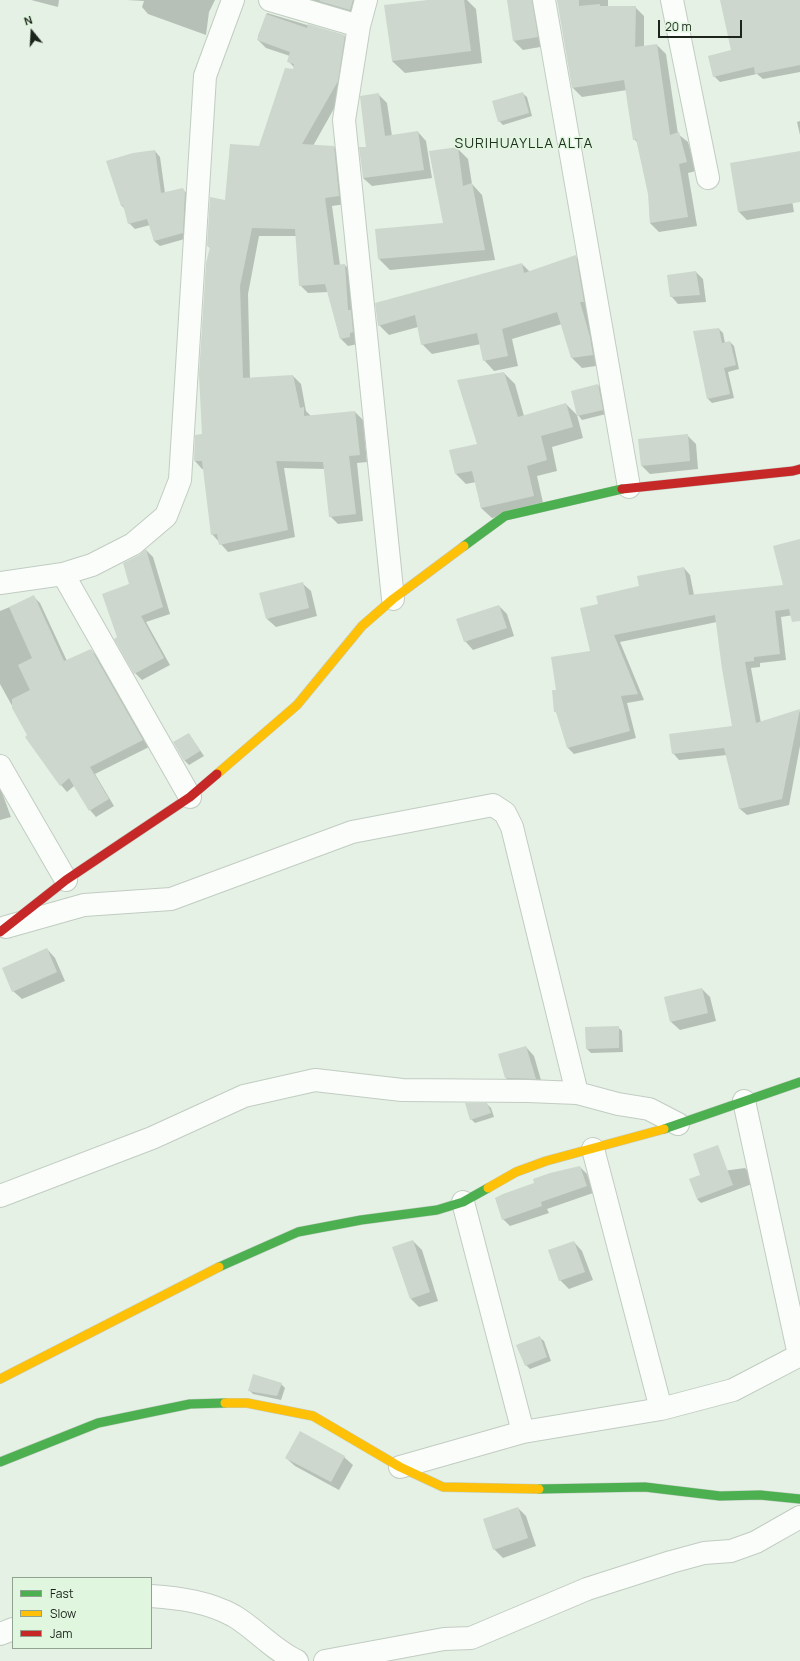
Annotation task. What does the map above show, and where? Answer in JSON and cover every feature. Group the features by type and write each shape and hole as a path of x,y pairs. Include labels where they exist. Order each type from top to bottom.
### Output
{"street":[{"path":"0,583 63,574 92,565 133,544 166,516 180,480 205,76 233,0"},
{"path":"270,0 359,26"},
{"path":"366,0 359,26 344,120 393,599"},
{"path":"544,0 629,488"},
{"path":"672,0 708,178"},
{"path":"3,929 66,880 190,797 297,705 362,626 393,599 506,516 629,488 800,469"},
{"path":"63,574 190,797"},
{"path":"0,766 66,880"},
{"path":"3,929 84,905 171,899 352,832 493,805 506,813 512,827 577,1093"},
{"path":"0,1196 152,1138 244,1096 315,1080 402,1090 577,1093 618,1104 649,1110 678,1124"},
{"path":"0,1379 237,1258 298,1232 361,1220 437,1210 463,1202 516,1172 546,1161 576,1154 610,1143 653,1133 800,1082"},
{"path":"400,1467 523,1432 661,1409 733,1390 799,1355 744,1101"},
{"path":"593,1148 661,1409"},
{"path":"463,1202 523,1432"},
{"path":"0,1462 98,1423 190,1404 247,1403 313,1416 400,1467 443,1487 527,1489 645,1488 720,1496 760,1495 800,1498"},
{"path":"325,1661 444,1639 471,1638 586,1588 704,1553 731,1552 756,1542 800,1517"},
{"path":"152,1596 210,1604 235,1617 286,1656 297,1661"},
{"path":"0,1634 12,1628"}],"building":[{"path":"353,0 350,10 319,1"},
{"path":"428,0 464,0 471,51 392,61 384,5"},
{"path":"507,0 532,0 538,37 513,41"},
{"path":"557,0 579,0 579,6 600,4 600,6 636,6 635,47 657,44 670,135 679,132 687,162 679,164 688,217 650,223 648,194 636,139 633,140 624,80 572,88"},
{"path":"720,0 800,0 800,65 755,74 754,67 713,77 708,56 731,50"},
{"path":"266,14 307,28 308,24 345,35 338,81 302,144 334,146 339,196 325,198 334,265 345,264 348,310 351,310 353,332 350,333 350,337 340,339 325,284 299,286 295,229 252,228 240,286 243,378 293,375 300,408 304,407 304,416 355,411 360,455 349,456 356,514 329,517 323,462 276,461 288,530 219,545 217,534 211,535 202,461 194,461 195,435 202,434 199,375 206,263 210,247 207,246 210,197 225,200 230,144 259,146 285,68 293,69 294,64 287,62 290,52 257,40"},
{"path":"523,92 529,113 498,122 492,101"},
{"path":"379,93 385,136 418,131 424,170 363,178 359,147 366,147 360,96"},
{"path":"458,147 463,186 472,183 485,250 378,259 375,229 443,223 429,151"},
{"path":"155,150 161,193 183,188 185,192 183,233 154,241 147,219 128,224 123,205 121,206 106,161 133,153"},
{"path":"800,151 800,202 738,212 730,163"},
{"path":"576,255 584,302 580,302 590,337 593,355 571,358 557,312 502,329 508,356 483,361 477,333 421,345 415,315 378,326 375,303 522,263 524,273"},
{"path":"696,271 700,295 670,297 667,275"},
{"path":"719,328 722,343 730,341 736,365 724,368 730,394 707,399 693,331"},
{"path":"504,372 518,417 566,403 573,427 541,436 547,460 527,466 534,496 481,508 472,471 455,474 449,450 477,444 457,380"},
{"path":"598,384 603,410 577,416 571,391"},
{"path":"688,434 690,461 641,466 638,439"},
{"path":"800,539 800,621 792,622 789,609 775,611 780,654 754,657 754,661 745,662 756,723 800,709 782,799 739,809 724,748 672,754 669,734 732,726 722,669 715,615 614,635 638,694 621,696 630,731 567,748 556,712 554,712 552,690 556,690 551,657 590,651 580,608 598,604 596,596 639,586 637,576 684,567 689,595 783,585 773,546"},
{"path":"146,549 163,607 141,616 164,658 134,674 114,639 117,637 102,594 129,584 123,563 139,555"},
{"path":"303,582 309,608 266,619 259,593"},
{"path":"34,595 64,661 91,649 143,740 90,767 109,799 89,811 69,778 60,786 25,737 27,735 12,708 12,699 30,690 18,665 32,658 9,607"},
{"path":"499,605 507,628 464,642 456,619"},
{"path":"189,733 200,751 184,761 173,742"},
{"path":"47,948 57,972 12,992 2,968"},
{"path":"702,988 708,1013 670,1022 664,997"},
{"path":"619,1026 619,1048 586,1049 585,1027"},
{"path":"526,1046 536,1079 505,1078 498,1054"},
{"path":"465,1103 487,1103 491,1113 470,1120"},
{"path":"718,1145 733,1185 697,1199 689,1179 700,1175 693,1154"},
{"path":"580,1166 587,1186 541,1202 542,1206 502,1220 495,1198 534,1183 533,1179 550,1173"},
{"path":"413,1240 430,1292 410,1299 392,1247"},
{"path":"574,1241 585,1272 559,1281 548,1250"},
{"path":"540,1336 547,1357 525,1366 516,1345"},
{"path":"253,1374 282,1383 277,1396 248,1391"},
{"path":"300,1431 345,1456 331,1482 285,1458"},
{"path":"518,1507 528,1538 493,1550 483,1519"}],"traffic: fast":[{"path":"464,546 505,516 622,489"},
{"path":"664,1129 800,1082"},
{"path":"219,1267 298,1232 361,1220 437,1210 463,1202 488,1188"},
{"path":"0,1462 98,1423 190,1404 225,1403"},
{"path":"539,1489 645,1487 720,1496 760,1495 800,1499"}],"traffic: slow":[{"path":"217,774 297,705 362,626 393,599 464,546"},
{"path":"488,1188 516,1172 546,1161 664,1129"},
{"path":"0,1379 219,1267"},
{"path":"225,1403 247,1403 313,1416 400,1467 443,1487 539,1489"}],"traffic: jam":[{"path":"622,489 793,471 800,469"},
{"path":"0,932 66,880 190,797 217,774"}],"district":[{"name":"SURIHUAYLLA ALTA","path":"524,144"}]}
